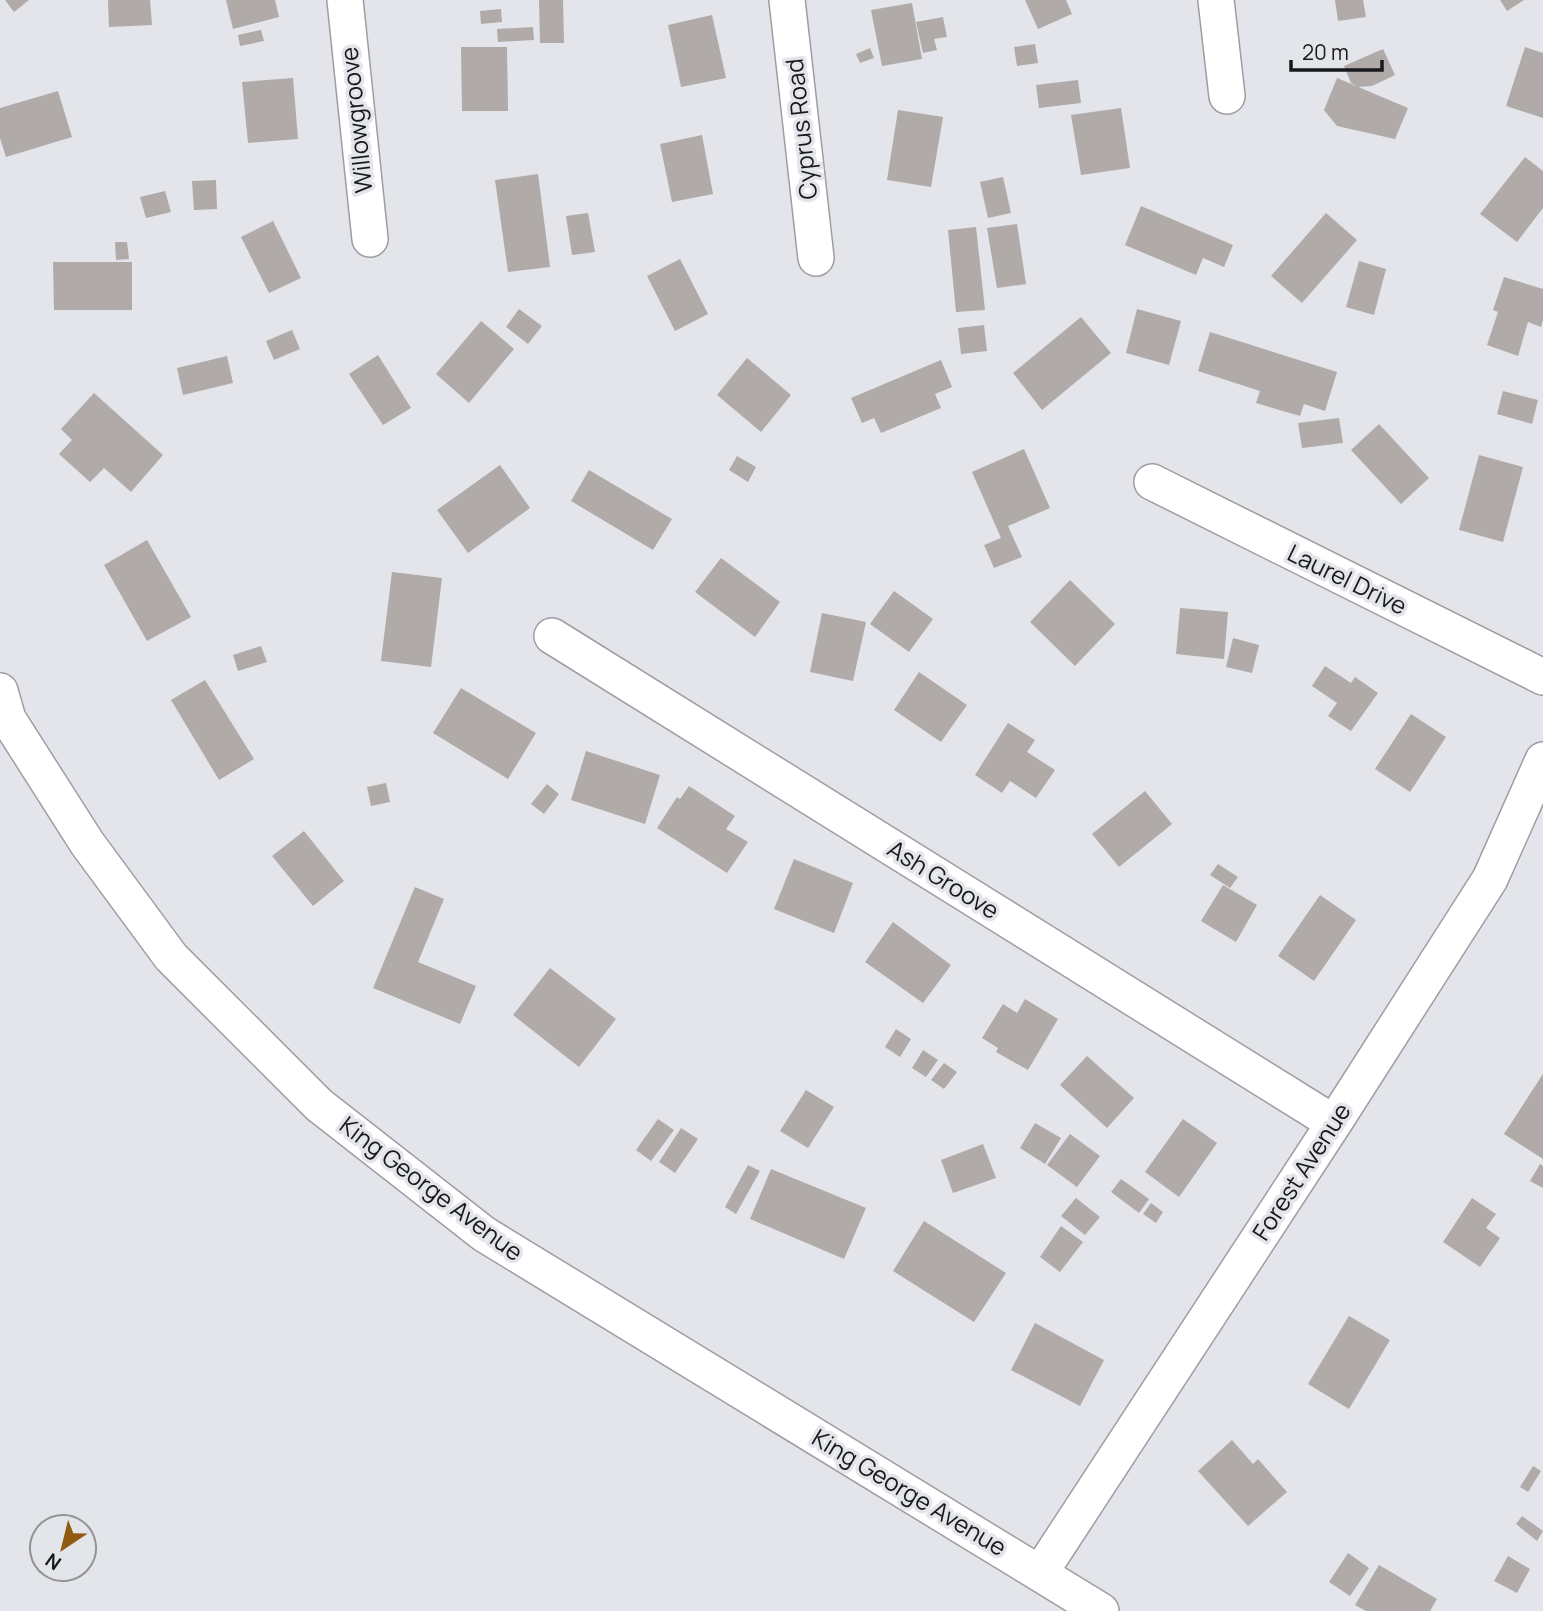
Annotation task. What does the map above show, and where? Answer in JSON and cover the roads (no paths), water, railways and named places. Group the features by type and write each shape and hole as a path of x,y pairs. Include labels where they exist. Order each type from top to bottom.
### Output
{"street":[{"name":"Willowgroove","path":"345,0 370,239"},
{"name":"Cyprus Road","path":"788,0 816,258"},
{"path":"1216,0 1227,96"},
{"name":"Laurel Drive","path":"1152,482 1543,677"},
{"name":"Ash Groove","path":"552,636 1334,1124"},
{"name":"King George Avenue","path":"0,691 8,719 87,843 171,957 319,1105 484,1234 1101,1611"},
{"name":"Forest Avenue","path":"1040,1573 1334,1124 1490,879 1543,760"}]}
